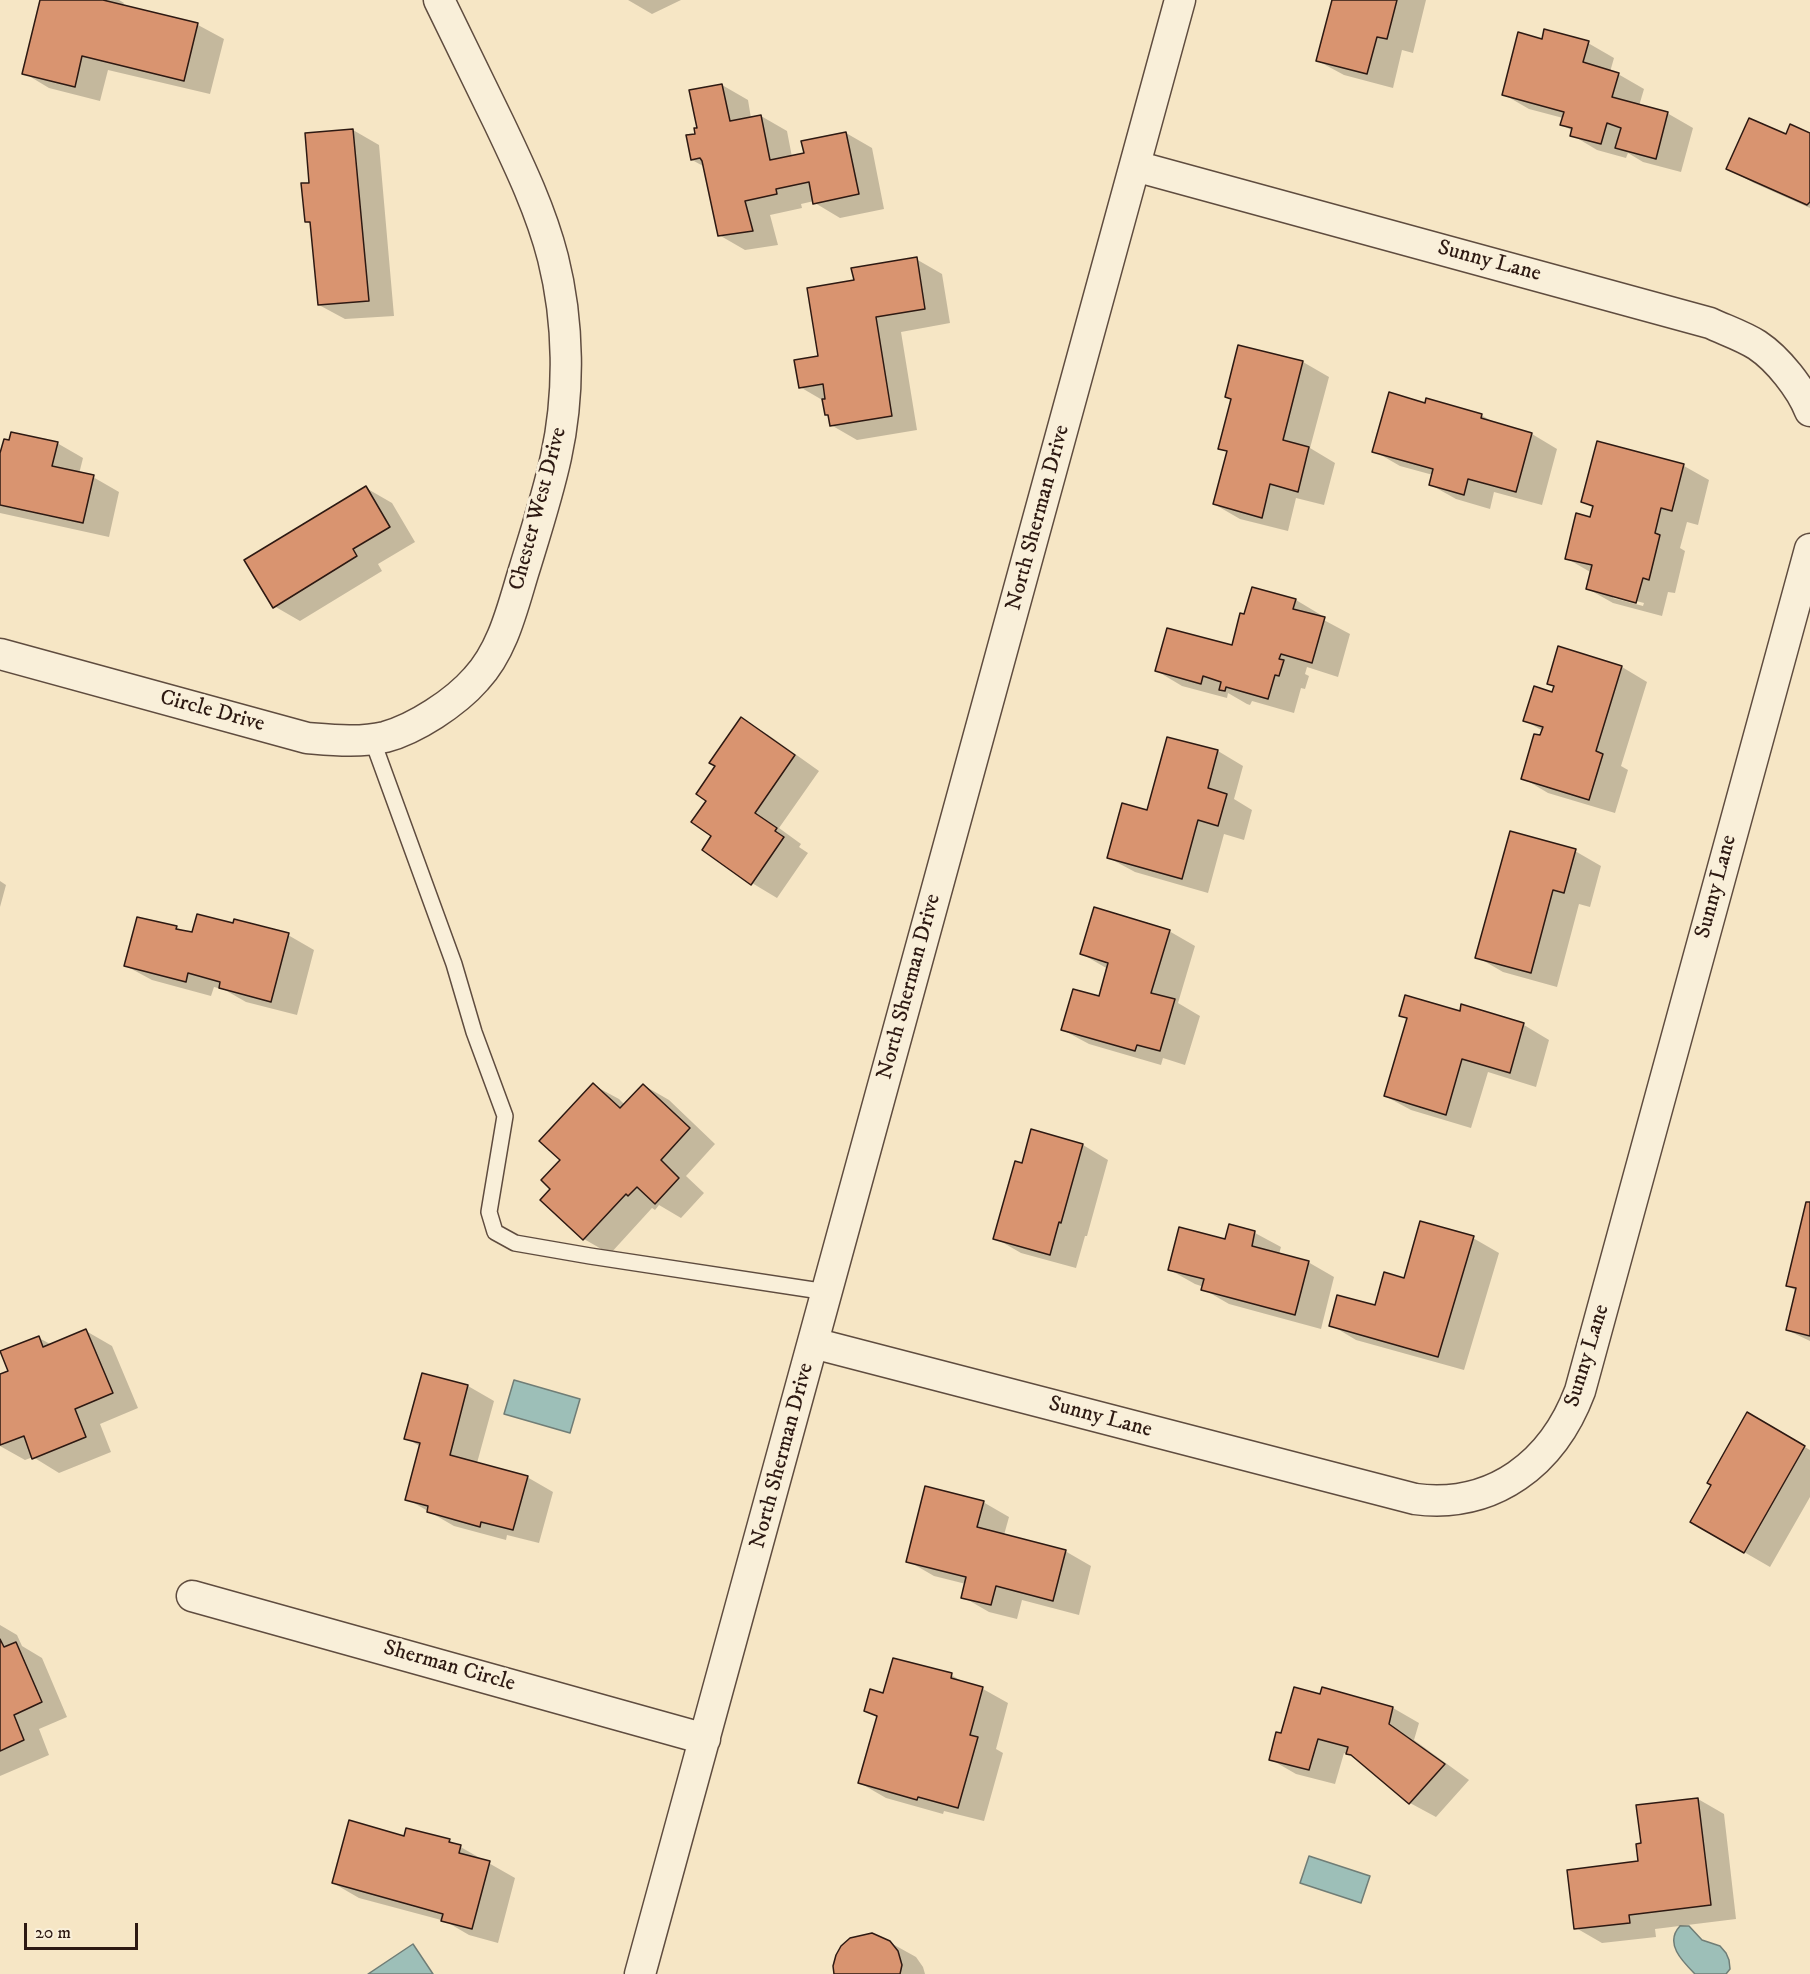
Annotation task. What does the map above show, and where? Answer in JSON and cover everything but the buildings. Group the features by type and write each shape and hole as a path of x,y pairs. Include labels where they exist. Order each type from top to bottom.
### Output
{"street":[{"name":"Chester West Drive","path":"424,720 458,697 477,679 499,643 510,616 547,493 561,429 565,385 562,312 553,256 530,187 439,0"},
{"name":"North Sherman Drive","path":"640,1974 1180,0"},
{"name":"Sunny Lane","path":"1135,166 1710,323 1757,345 1794,382 1810,411"},
{"name":"Sunny Lane","path":"813,1343 1415,1499 1451,1500 1486,1492 1502,1485 1533,1464 1567,1423 1580,1390 1810,549"},
{"name":"Circle Drive","path":"0,654 307,738 347,740 386,737 424,720"},
{"name":"Sherman Circle","path":"192,1596 705,1738"}],"lane":[{"path":"372,739 454,964 474,1032 506,1116 489,1212 495,1232 515,1243 569,1253 827,1292"}],"water":[{"path":"514,1380 580,1399 570,1433 504,1414"},
{"path":"1309,1856 1370,1876 1361,1903 1300,1883"},
{"path":"1680,1926 1689,1926 1702,1940 1720,1946 1729,1960 1730,1969 1726,1974 1695,1974 1690,1969 1680,1958 1674,1945 1676,1932"},
{"path":"413,1944 433,1974 368,1974"}]}
